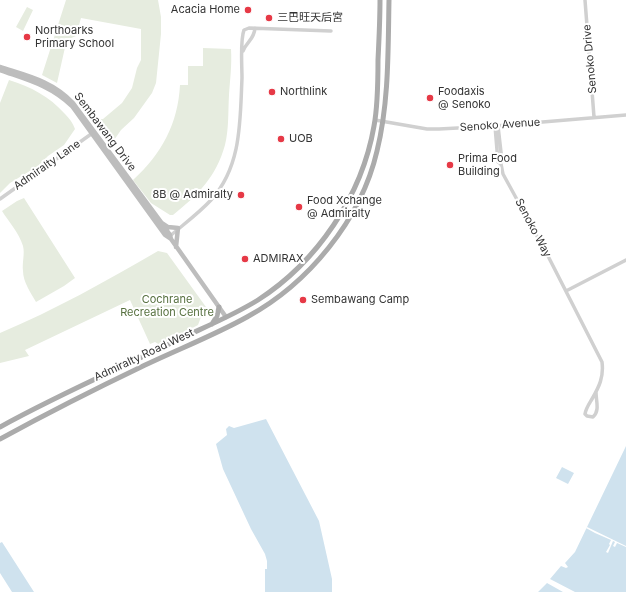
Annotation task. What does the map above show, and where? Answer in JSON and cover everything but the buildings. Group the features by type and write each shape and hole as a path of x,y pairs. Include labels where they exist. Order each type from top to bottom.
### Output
{"main road":[{"name":"Admiralty Road West","path":"0,428 54,398 210,326 258,300 298,267 321,242 342,211 355,186 372,139 378,92 380,0"},
{"name":"Admiralty Road West","path":"0,439 66,403 260,310 303,276 325,252 339,234 357,204 368,179 377,152 384,122 388,66 389,0"},
{"name":"Sembawang Drive","path":"0,67 37,78 58,89 73,103 226,317"},
{"name":"Sembawang Drive","path":"0,70 35,81 57,93 72,106 160,222 169,237"},
{"path":"160,222 168,227 178,228 176,246"},
{"path":"210,326 217,316 219,307"},
{"path":"226,317 230,321 239,321"}],"street":[{"name":"Senoko Drive","path":"585,0 594,117"},
{"path":"169,237 212,199 223,182 232,163 240,134 244,30 247,28 255,28 331,31"},
{"path":"243,52 253,37 255,28"},
{"name":"Senoko Avenue","path":"375,120 433,129 497,126 626,115"},
{"name":"Senoko Way","path":"497,126 502,161 501,164 504,174 602,362 602,380 586,408 585,414 587,416 593,417 596,412 596,392"},
{"name":"Admiralty Lane","path":"0,199 93,133"},
{"path":"566,291 626,260"}],"green space":[{"path":"66,0 158,0 161,17 161,34 156,83 152,93 134,118 121,130 110,146 88,114 103,119 122,103 132,88 137,68 141,60 141,29 81,18 76,36 69,39 66,43 57,83 42,75"},
{"path":"27,7 33,10 23,31 16,27"},
{"path":"203,48 231,49 228,127 225,145 217,167 205,184 182,208 173,215 170,215 151,203 133,180 152,160 167,137 176,112 180,85 188,85 188,66 203,66"},
{"path":"9,80 32,89 53,102 72,123 75,129 64,145 48,156 38,166 10,183 0,193 0,103"},
{"path":"24,198 75,278 36,302 23,275 23,246 16,232 2,211"},
{"name":"Cochrane Recreation Centre","path":"158,251 167,253 206,307 204,315 201,317 198,325 160,345 155,342 150,344 130,300 25,350 29,356 0,363 0,333 60,305"}],"water":[{"path":"266,419 319,521 332,579 332,592 265,592 265,569 267,569 267,561 265,554 251,529 223,469 216,444 227,435 226,429 229,426 234,428"},
{"path":"626,446 626,592 575,592 550,579 561,566 566,568 568,567 565,563 575,552"},
{"path":"562,467 574,473 568,484 556,478"},
{"path":"2,542 34,592 12,592 0,573 0,543"},
{"path":"547,583 563,592 538,592"}],"pier":[{"path":"587,527 626,547 617,543 615,547 613,546 615,542 613,541 608,553 606,552 611,540 595,533 586,528"}],"place":[{"name":"Acacia Home","path":"248,10"},
{"name":"三巴旺天后宮","path":"269,18"},
{"name":"Northoarks Primary School","path":"27,37"},
{"name":"Northlink","path":"272,92"},
{"name":"Foodaxis @ Senoko","path":"430,98"},
{"name":"UOB","path":"281,139"},
{"name":"Prima Food Building","path":"450,165"},
{"name":"8B @ Admiralty","path":"241,195"},
{"name":"Food Xchange @ Admiralty","path":"299,207"},
{"name":"ADMIRAX","path":"245,259"},
{"name":"Sembawang Camp","path":"303,300"}]}
